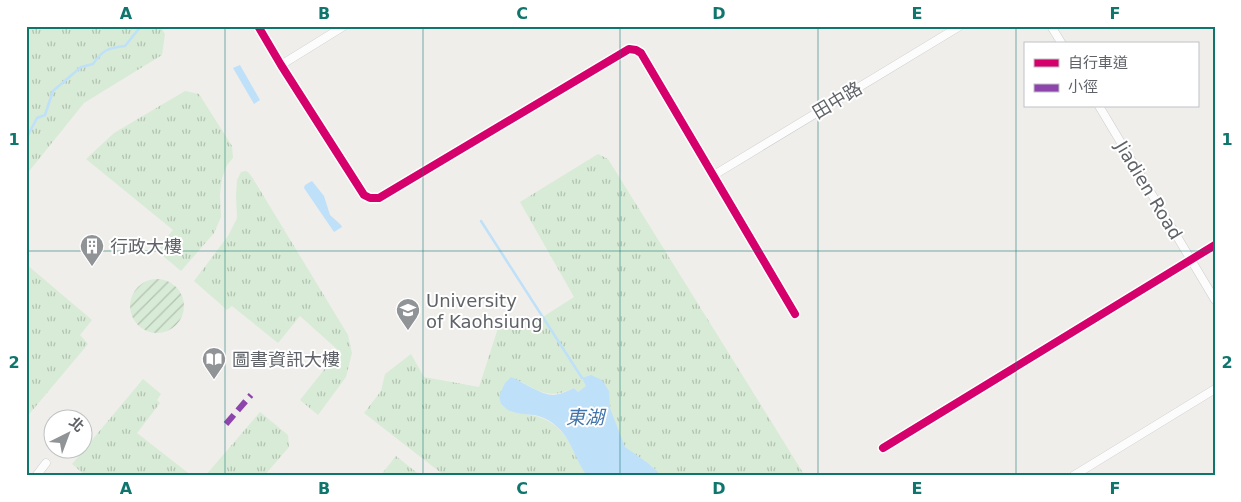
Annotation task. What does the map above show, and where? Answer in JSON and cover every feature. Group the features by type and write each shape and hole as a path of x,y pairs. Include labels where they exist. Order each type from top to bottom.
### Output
{"street":[{"path":"258,26 364,194 370,198 378,198 629,49 636,50 641,53 795,314"},
{"path":"281,65 344,26"},
{"name":"田中路","path":"714,175 960,26"},
{"path":"1051,26 1061,42"},
{"name":"Jiadien Road","path":"1100,108 1215,300"},
{"path":"883,448 1215,245"},
{"path":"1073,476 1215,389"},
{"path":"36,476 46,463"}],"green space":[{"path":"26,26 160,26 165,34 162,55 84,103 26,175"},
{"path":"185,91 199,94 232,146 233,158 227,165 222,178 220,195 221,217 214,233 181,271 156,250 173,230 86,159 114,133"},
{"path":"598,154 608,159 805,476 659,476 653,467 626,448 609,402 586,387 578,392 574,388 552,394 540,391 520,381 511,412 532,415 549,421 556,426 568,441 587,476 445,476 364,413 381,391 385,374 411,354 424,377 479,387 499,325 524,329 574,297 520,202"},
{"path":"245,171 252,177 348,335 352,353 346,377 318,415 300,400 339,351 300,316 278,343 232,306 227,310 194,281 228,236 237,218 237,180 241,172"},
{"path":"26,264 92,320 80,335 88,344 26,418"},
{"path":"152,279 162,279 172,283 180,291 184,306 180,321 172,329 162,333 152,333 142,329 134,321 130,311 130,301 134,291 142,283"},
{"path":"143,379 161,394 157,400 160,403 137,433 192,476 86,476 72,464 75,460 92,460 92,440"},
{"path":"260,412 288,435 289,447 264,476 205,476"},
{"path":"396,456 421,476 380,476"}],"water":[{"path":"240,65 260,100 254,104 233,68"},
{"path":"312,181 324,196 330,215 342,227 334,232 304,188 305,185"},
{"name":"東湖","path":"591,375 602,380 609,391 610,408 625,447 648,463 658,472 659,476 587,476 566,437 553,423 540,416 510,411 501,404 499,396 505,383 511,377 538,391 554,395 574,388 578,392 586,386 582,378"}],"waterway":[{"path":"26,139 37,118 45,115 53,91 81,67 93,64 106,50 125,46 141,26"},
{"path":"481,221 582,378"}],"marked path":[{"path":"226,424 251,395"}],"cycle path":[{"path":"258,26 364,195 370,198 379,198 629,49 636,50 641,53 795,314"},
{"path":"883,448 1215,245"}],"place":[{"name":"行政大樓","path":"92,267"},
{"name":"University of Kaohsiung","path":"408,331"},
{"name":"圖書資訊大樓","path":"214,380"}]}
